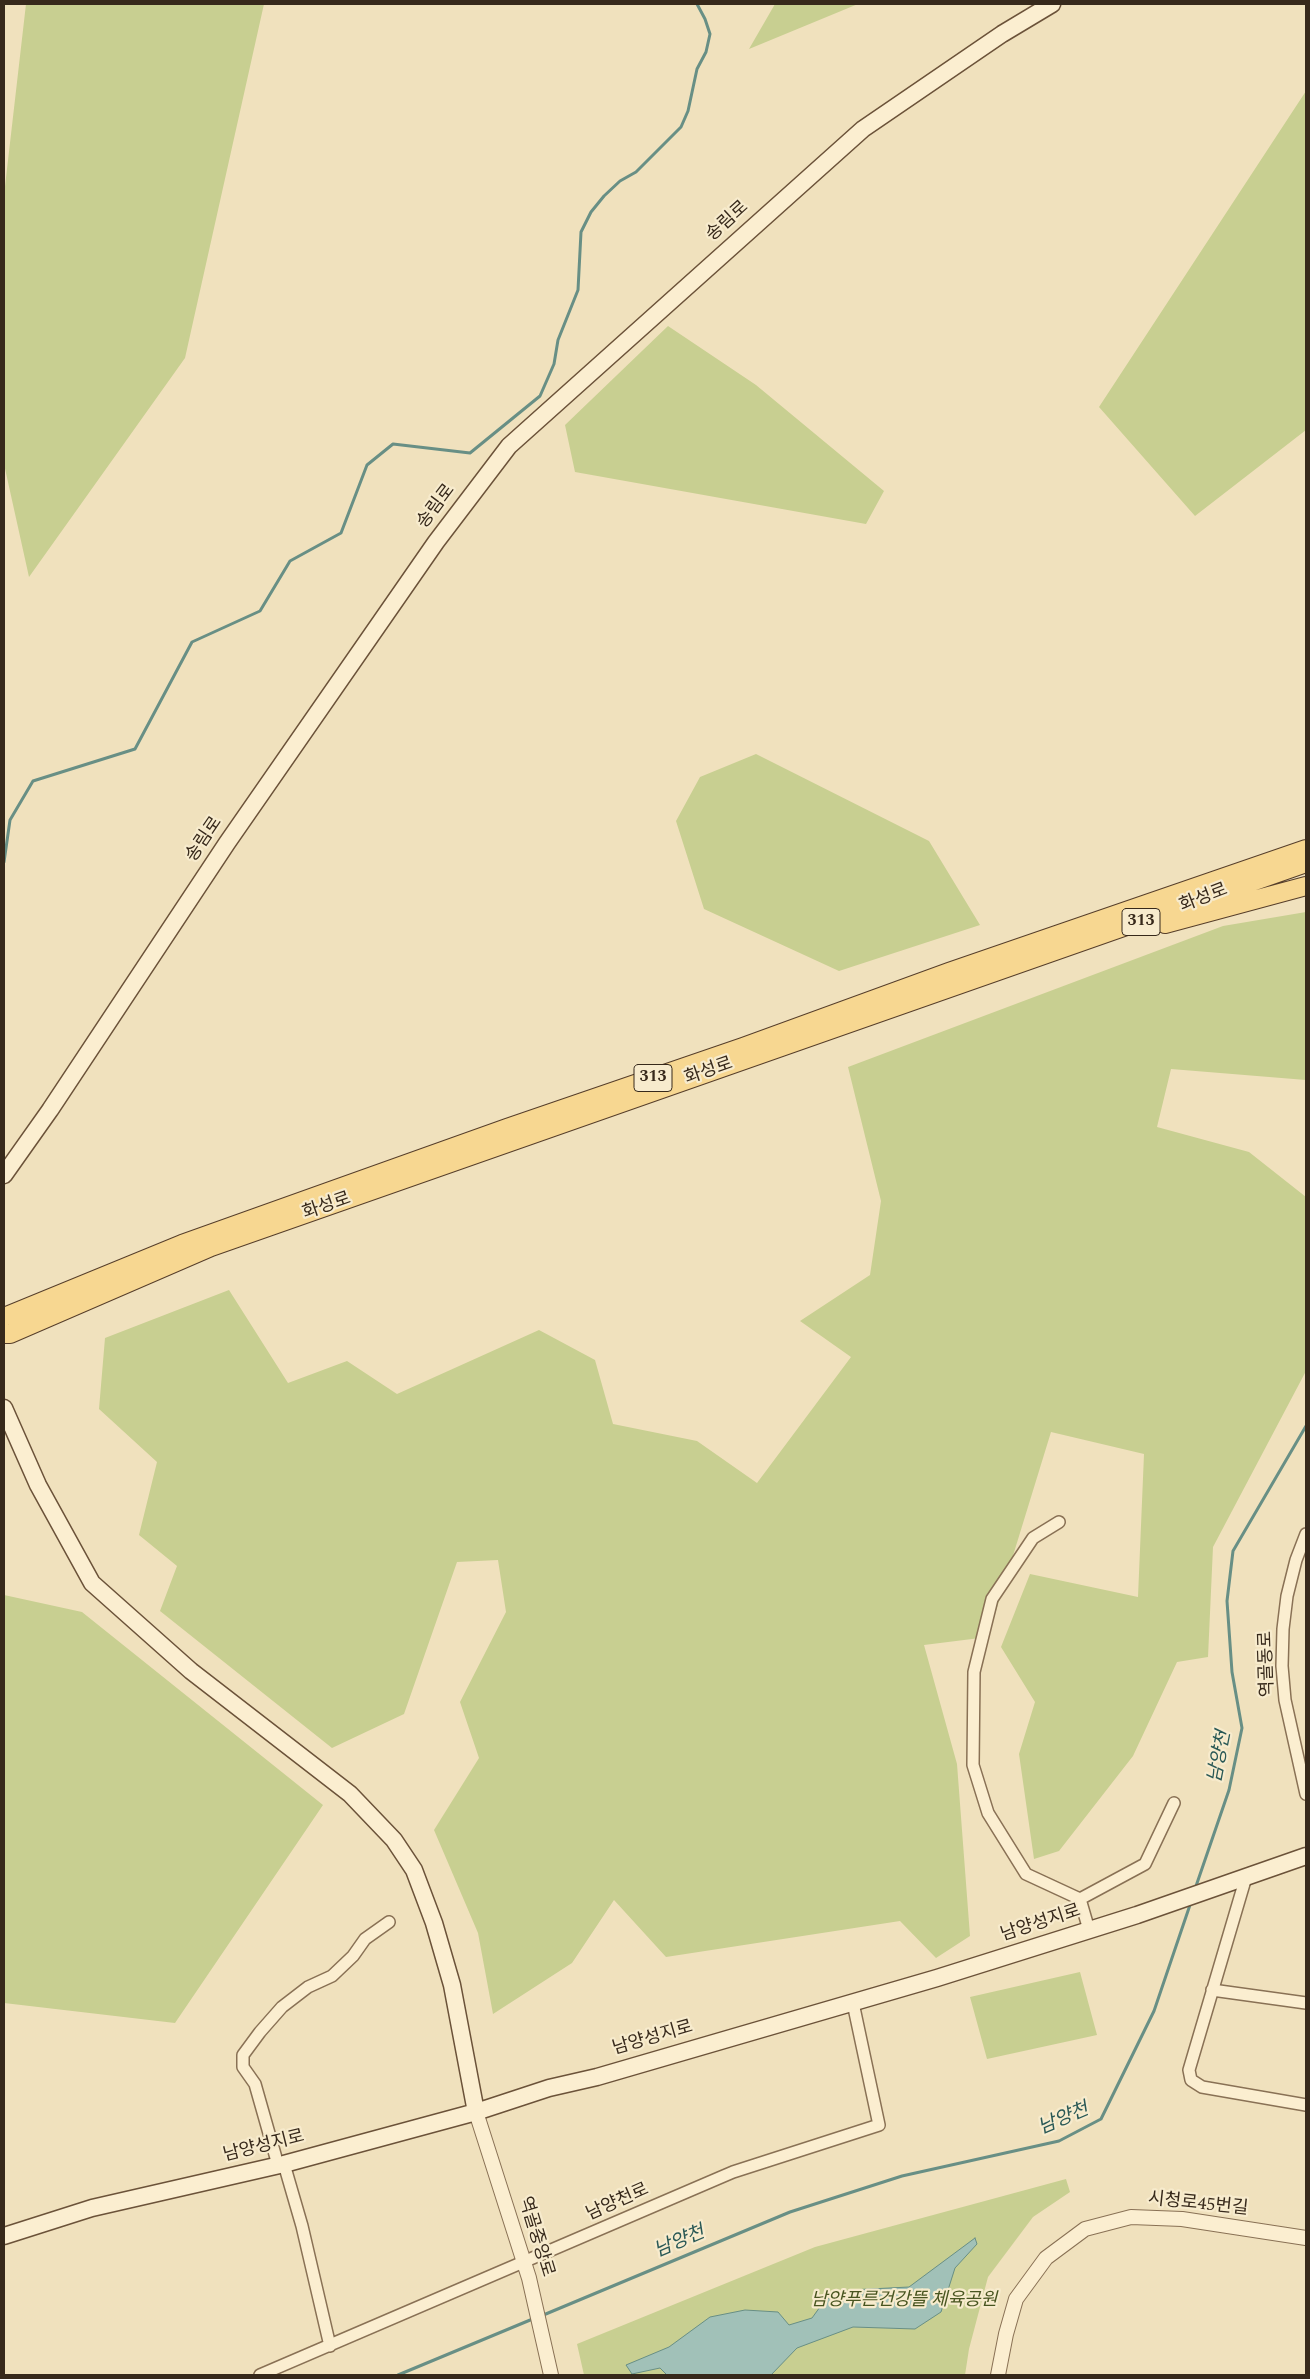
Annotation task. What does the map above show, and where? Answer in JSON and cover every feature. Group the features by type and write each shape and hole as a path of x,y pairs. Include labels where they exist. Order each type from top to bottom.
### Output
{"main road":[{"name":"송림로","path":"4,1175 50,1110 227,843 436,542 509,446 862,129 1002,34 1052,4"},
{"name":"화성로","path":"4,1317 182,1244 498,1131 743,1047 949,972 1306,849"},
{"name":"화성로","path":"4,1334 10,1334 211,1247 1306,863"},
{"path":"975,979 1057,961 1136,932 1306,886"},
{"path":"4,1408 38,1485 92,1583 191,1671 350,1794 394,1840 414,1870 434,1924 452,1985 476,2112"},
{"name":"남양성지로","path":"4,2236 12,2231 92,2208 281,2165 476,2112 550,2088 853,2003 1136,1915 1306,1856"}],"street":[{"path":"1060,1522 1033,1538 992,1599 974,1672 973,1765 988,1813 1026,1874 1080,1899 1089,1930"},
{"name":"역골동로","path":"1306,1534 1296,1560 1288,1596 1283,1630 1282,1666 1287,1707 1306,1794"},
{"path":"1080,1899 1145,1864 1174,1803"},
{"path":"1246,1877 1189,2070 1192,2080 1202,2087 1306,2105"},
{"path":"330,2346 302,2226 255,2084 243,2067 243,2055 260,2032 282,2008 308,1987 332,1976 353,1956 365,1939 389,1922"},
{"path":"1212,1990 1306,2003"},
{"name":"남양천로","path":"260,2375 732,2172 879,2124 853,2003"},
{"name":"역골중앙로","path":"476,2112 529,2278 552,2375"},
{"name":"시청로45번길","path":"998,2375 1006,2334 1016,2300 1046,2258 1085,2229 1131,2217 1182,2219 1306,2238"}],"green space":[{"path":"26,4 264,4 185,358 29,577 4,464 4,195"},
{"path":"775,4 858,4 749,49"},
{"path":"1306,91 1306,430 1195,516 1099,407"},
{"path":"668,326 756,385 884,491 866,524 575,472 565,425"},
{"path":"756,754 929,841 980,925 839,971 704,909 676,821 700,777"},
{"path":"1306,912 1306,1080 1171,1069 1157,1127 1249,1152 1306,1197 1306,1371 1213,1547 1208,1657 1177,1662 1133,1756 1059,1851 1034,1859 1019,1754 1035,1702 1001,1647 1030,1574 1138,1597 1144,1454 1051,1432 988,1637 924,1645 957,1764 970,1936 936,1958 900,1921 666,1957 614,1900 572,1963 493,2014 478,1933 434,1830 479,1758 460,1702 506,1612 498,1560 457,1562 404,1714 332,1748 160,1611 177,1566 139,1535 157,1462 99,1409 105,1338 229,1290 288,1383 347,1361 397,1394 539,1330 595,1360 613,1424 697,1441 757,1483 851,1357 800,1321 870,1275 881,1201 848,1067 1223,926"},
{"path":"4,1595 82,1612 323,1805 175,2023 4,2003"},
{"path":"1080,1972 1097,2035 987,2059 970,1997"},
{"name":"남양푸른건강뜰 체육공원","path":"1066,2179 1070,2192 1033,2217 988,2277 969,2349 965,2375 584,2375 577,2344 815,2247"}],"water":[{"path":"975,2238 977,2244 955,2268 941,2312 915,2329 853,2327 797,2348 771,2375 667,2375 660,2368 632,2374 626,2365 669,2347 710,2317 745,2310 778,2312 789,2325 812,2318 825,2300 850,2290 909,2287"}],"waterway":[{"path":"4,862 10,820 33,781 135,749 192,642 260,611 290,561 341,533 367,465 393,444 470,453 540,396 554,364 558,340 578,290 581,232 591,212 604,196 620,181 636,172 681,127 688,111 697,69 706,52 710,34 697,4"},
{"name":"남양천","path":"1195,1889 1229,1790 1242,1728 1232,1672 1227,1601 1233,1551 1306,1426"},
{"name":"남양천","path":"541,2316 790,2212 902,2176 1059,2141 1101,2119 1154,2011 1191,1902"},
{"name":"남양천","path":"398,2375 535,2318"}]}
